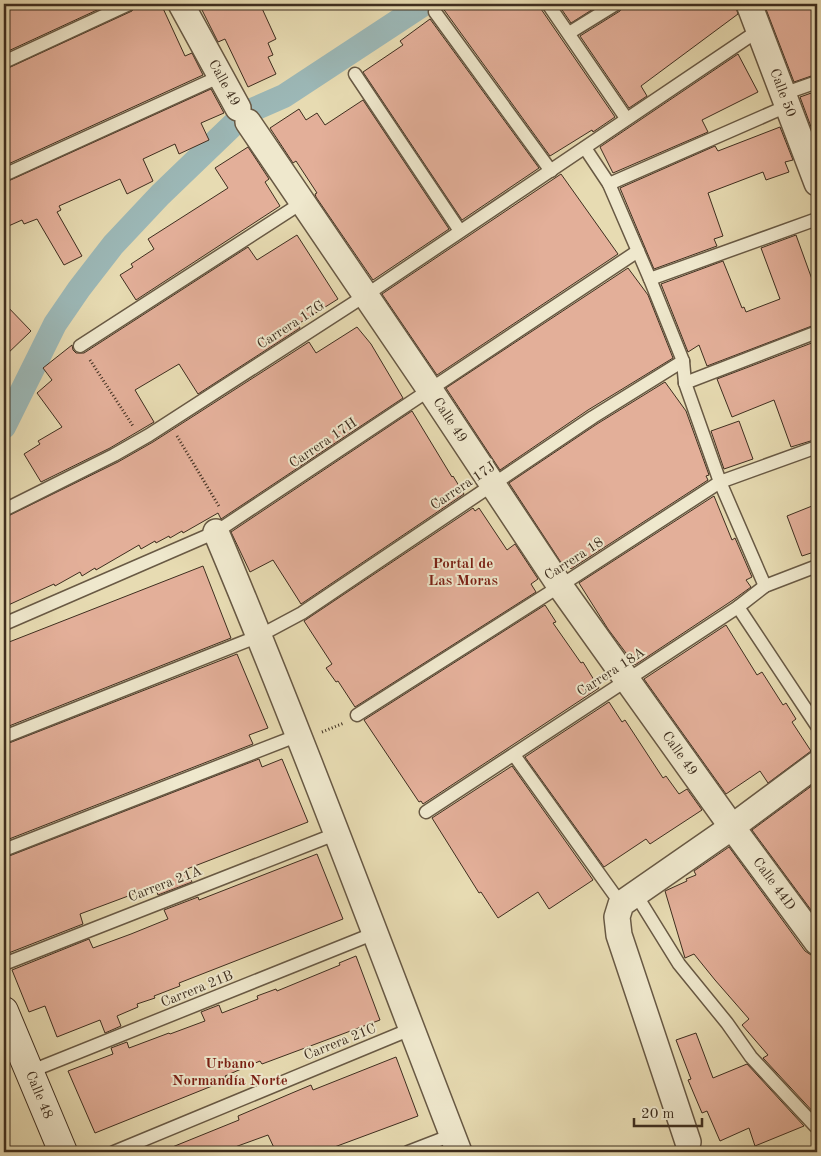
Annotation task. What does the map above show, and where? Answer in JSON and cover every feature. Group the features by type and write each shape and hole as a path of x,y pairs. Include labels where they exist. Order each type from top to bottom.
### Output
{"street":[{"name":"Calle 49","path":"180,4 243,115 430,390 560,586 732,827"},
{"name":"Calle 50","path":"750,4 817,183"},
{"path":"223,528 260,636 338,833 456,1144"},
{"path":"688,1142 619,935 617,917 628,899 732,827 817,764"},
{"name":"Calle 44D","path":"732,827 817,942"},
{"name":"Calle 48","path":"4,1011 63,1152"}],"lane":[{"path":"4,62 129,4"},
{"path":"548,4 626,118"},
{"path":"569,34 616,4"},
{"path":"435,12 551,171"},
{"name":"Carrera 17G","path":"4,510 142,439 366,295 759,30"},
{"path":"355,74 460,232"},
{"path":"4,175 221,76"},
{"path":"609,184 785,100 817,82"},
{"path":"585,148 609,184 650,280 683,361 685,383 720,482 765,586"},
{"path":"80,346 303,202"},
{"path":"650,280 817,219"},
{"name":"Carrera 17H","path":"4,624 223,528 638,251"},
{"path":"685,383 817,332"},
{"name":"Carrera 17J","path":"4,737 260,636 302,613 592,417 683,361"},
{"name":"Carrera 18","path":"357,715 720,482 817,447"},
{"name":"Carrera 18A","path":"426,812 738,607 765,586 817,566"},
{"path":"738,607 817,726"},
{"path":"4,850 299,735"},
{"path":"514,755 727,1023 751,1057 817,1128"},
{"name":"Carrera 21A","path":"4,964 338,833"},
{"name":"Carrera 21B","path":"29,1072 375,933"},
{"name":"Carrera 21C","path":"114,1152 411,1029"},
{"path":"408,1152 456,1144"}],"path":[{"path":"80,346 142,439"},
{"path":"168,422 223,528"},
{"path":"299,735 327,731 357,715"}],"building":[{"path":"4,4 110,4 4,53"},
{"path":"137,4 161,4 185,56 192,53 203,75 4,166 4,70 132,11"},
{"path":"199,4 260,4 276,39 268,43 273,55 268,57 276,74 248,87 225,39 218,42"},
{"path":"436,4 540,4 541,9 615,117 593,132 592,130 550,156 442,7"},
{"path":"558,4 601,4 571,23"},
{"path":"624,4 735,4 738,14 641,86 647,96 629,108 580,36 620,11"},
{"path":"764,4 817,4 817,74 794,82"},
{"path":"430,19 539,168 462,220 363,72 403,45 400,41"},
{"path":"738,54 758,92 702,120 708,132 613,173 600,147"},
{"path":"211,89 224,113 201,123 209,140 179,154 175,144 143,159 153,181 127,194 120,179 59,206 61,210 57,212 82,256 64,265 37,219 24,224 22,220 4,228 4,183"},
{"path":"817,91 817,143 800,97"},
{"path":"363,100 449,229 373,280 316,197 315,194 317,193 296,161 293,163 270,128 299,109 306,120 317,113 325,125"},
{"path":"780,127 793,160 785,162 789,172 766,180 763,172 708,193 723,236 714,239 717,246 654,269 620,188 715,146 718,151"},
{"path":"248,147 269,179 265,182 280,206 136,300 120,275 133,267 131,264 154,249 148,239 228,188 215,168"},
{"path":"561,174 618,254 437,375 382,294"},
{"path":"297,235 338,299 298,324 300,328 198,394 179,364 135,390 154,422 110,448 41,482 24,454 40,444 38,441 62,427 37,393 52,380 43,368 72,345 76,353 84,353 248,247 257,260"},
{"path":"796,235 813,282 817,280 817,324 707,366 699,345 688,352 661,284 723,261 742,308 744,307 746,312 780,299 761,248"},
{"path":"628,268 648,295 673,358 588,410 500,470 446,388"},
{"path":"4,303 31,331 4,357"},
{"path":"357,327 371,344 403,398 221,519 218,513 183,533 182,531 156,543 155,541 141,549 139,545 96,570 95,568 82,576 80,572 55,586 54,584 4,607 4,518 118,462 153,442 309,342 316,353"},
{"path":"817,341 817,439 791,447 774,400 732,417 717,379"},
{"path":"665,382 686,411 709,475 706,476 708,480 571,569 567,565 564,567 509,483 597,424"},
{"path":"412,411 464,494 301,604 273,560 250,572 231,532"},
{"path":"739,421 753,459 724,469 711,431"},
{"path":"714,496 732,540 735,538 752,577 746,580 751,587 635,665 608,629 579,583"},
{"path":"817,504 817,551 802,556 787,516"},
{"path":"473,508 475,511 479,508 507,550 515,544 538,579 531,584 536,592 355,707 338,681 336,682 326,668 332,664 304,621"},
{"path":"203,566 231,638 4,728 4,644"},
{"path":"545,605 556,622 553,623 581,663 583,662 599,688 423,804 421,801 419,802 364,720"},
{"path":"726,625 757,675 762,672 783,705 786,703 796,719 792,722 811,751 768,783 760,771 726,794 644,679"},
{"path":"237,654 268,728 249,735 253,744 4,841 4,745"},
{"path":"609,702 622,722 625,720 663,778 666,776 679,794 687,789 702,810 650,844 646,839 604,867 525,757"},
{"path":"259,759 262,767 282,759 308,822 187,869 192,882 158,895 155,886 80,914 83,924 6,954 4,949 4,858"},
{"path":"512,766 593,880 549,909 538,892 498,918 481,892 479,893 432,818"},
{"path":"817,782 817,918 752,830"},
{"path":"729,847 805,951 817,956 817,1116 763,1058 768,1055 742,1025 749,1019 694,954 685,958 665,891 696,875 694,871"},
{"path":"317,854 343,919 179,983 180,986 137,1004 138,1007 117,1016 121,1026 105,1033 100,1020 57,1037 45,1006 29,1012 12,970 89,939 93,948 131,934 168,919 164,910 198,897 199,900"},
{"path":"356,956 380,1020 262,1064 260,1061 225,1076 227,1080 95,1133 68,1071 113,1054 111,1048 127,1042 129,1048 205,1021 201,1012 219,1005 222,1013 258,999 257,996 276,989 277,991 340,965 339,963"},
{"path":"696,1033 713,1078 747,1064 804,1126 755,1146 749,1128 720,1141 707,1111 702,1113 688,1080 691,1079 676,1040"},
{"path":"396,1057 418,1116 321,1152 276,1152 268,1135 235,1147 237,1152 160,1152 239,1120 238,1116 311,1085 313,1090"}],"waterway":[{"path":"4,427 55,324 113,245 160,195 238,120 252,110 284,96 424,4"}],"district":[{"name":"Portal de Las Moras","path":"463,572"},
{"name":"Urbano Normandía Norte","path":"230,1072"}]}
